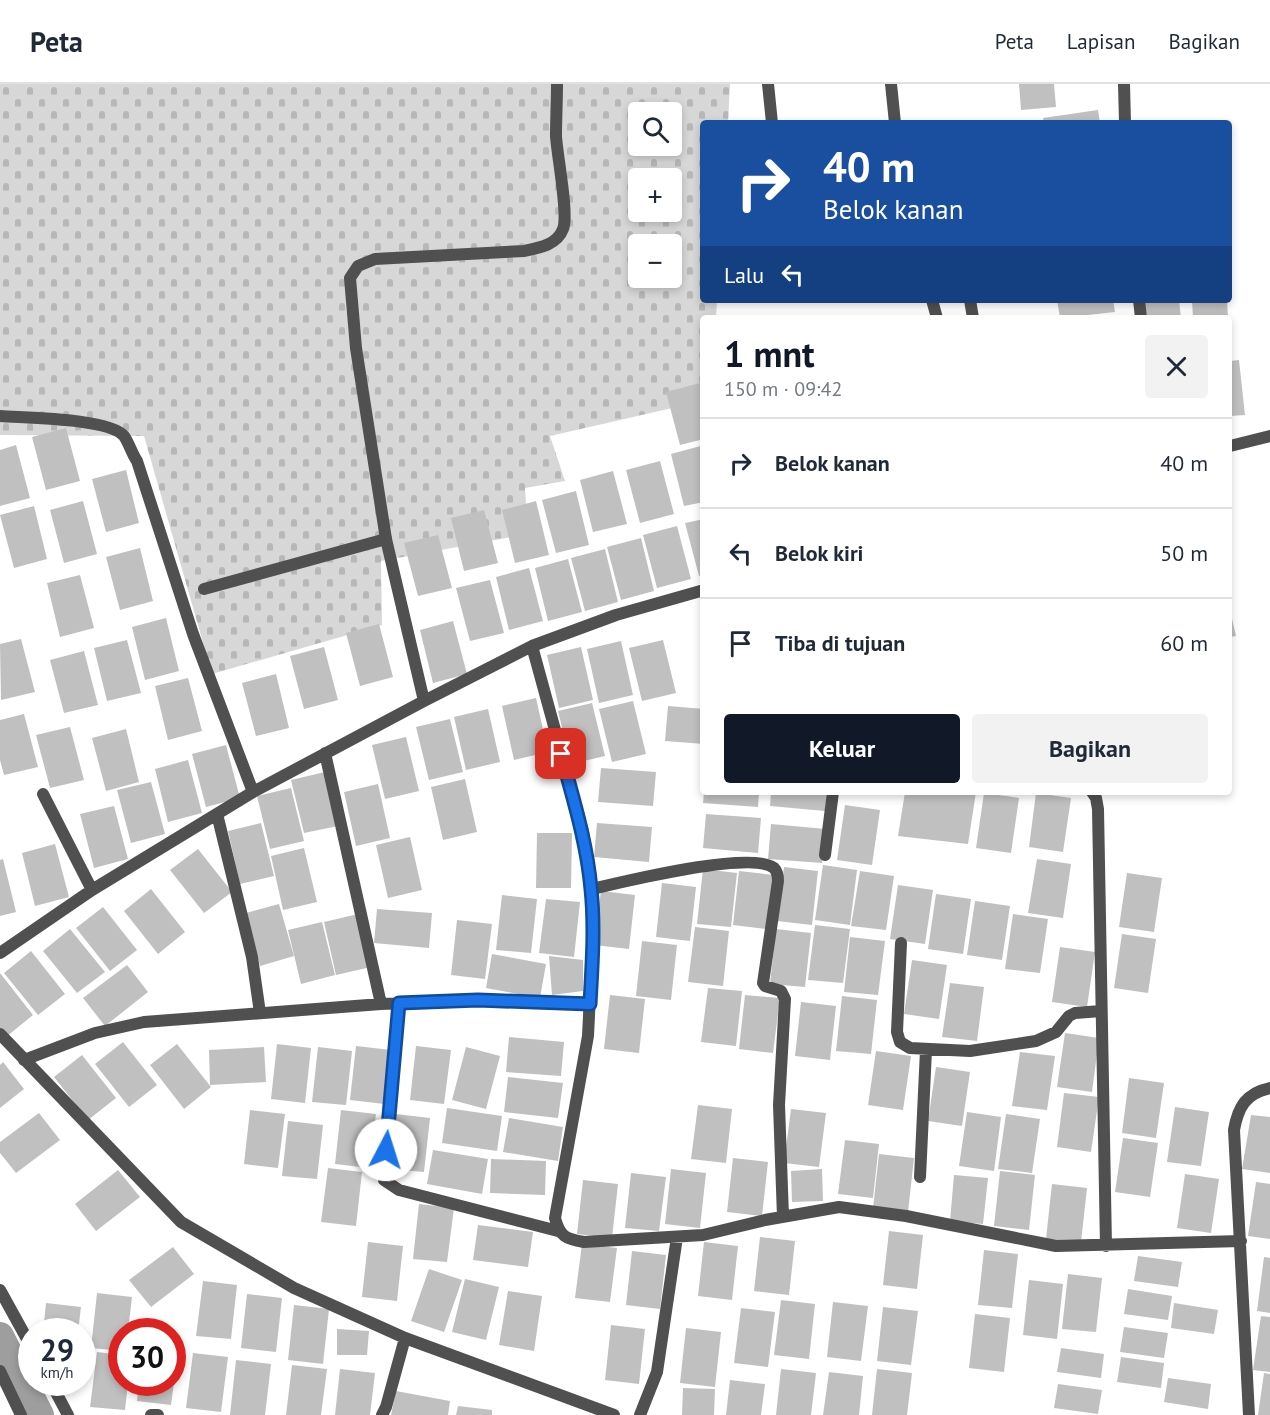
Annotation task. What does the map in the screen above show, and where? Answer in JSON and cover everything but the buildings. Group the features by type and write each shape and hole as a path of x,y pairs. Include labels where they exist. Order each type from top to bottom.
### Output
{"street":[{"path":"424,701 386,539 356,348 350,278 358,266 375,260 524,251 542,248 552,242 563,229 564,214 556,136 557,84"},
{"path":"768,84 772,120"},
{"path":"891,84 895,120"},
{"path":"1124,84 1125,120"},
{"path":"0,416 80,421 107,427 123,435 136,461 193,634 253,792"},
{"path":"1232,446 1270,436"},
{"path":"204,589 386,539"},
{"path":"0,952 92,890 253,792 424,701 532,646 616,615 700,591"},
{"path":"532,646 583,832 591,889 592,934 588,1036 555,1218 558,1231"},
{"path":"325,753 381,1004"},
{"path":"43,794 92,890"},
{"path":"825,855 833,795"},
{"path":"1094,795 1098,810 1106,1246"},
{"path":"217,814 252,957 260,1013"},
{"path":"591,889 674,872 739,862 768,866 774,868 777,873 778,881 763,982 765,986 781,991 785,999 779,1105 783,1217"},
{"path":"901,943 897,1032 900,1042 910,1048 970,1051 1036,1041 1056,1032 1075,1013 1101,1011"},
{"path":"27,1058 95,1033 144,1022 399,1003 478,1000 590,1004"},
{"path":"399,1003 384,1180 388,1185 399,1190 558,1231 568,1239 585,1242 703,1235 839,1207 956,1224 1056,1246 1241,1241"},
{"path":"0,1034 27,1058 181,1222 294,1288 405,1338 614,1415"},
{"path":"920,1177 926,1050"},
{"path":"1249,1415 1234,1130 1237,1113 1249,1096 1270,1088"},
{"path":"640,1415 657,1372 678,1237"},
{"path":"0,1290 18,1323"},
{"path":"382,1415 405,1338"},
{"path":"0,1371 21,1415"},
{"path":"58,1396 68,1415"},
{"path":"151,1415 158,1415"}],"green space":[{"path":"0,84 730,84 728,120 700,120 700,303 717,303 716,315 700,315 700,402 550,436 565,481 525,488 528,534 381,561 382,625 212,674 144,436 0,435"}],"waterway":[{"path":"0,1336 40,1415"}],"route":[{"path":"386,1150 399,1003 478,1000 590,1004 591,889 583,832 561,754"}]}
